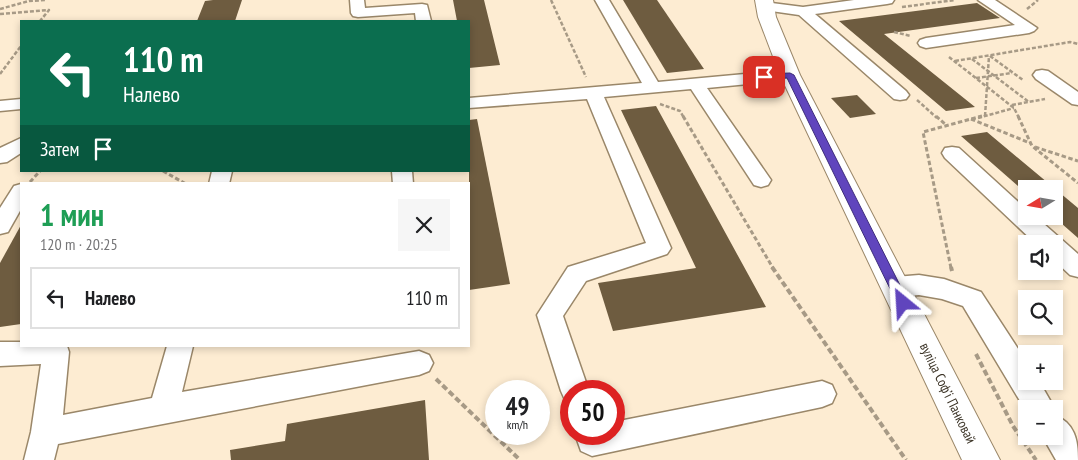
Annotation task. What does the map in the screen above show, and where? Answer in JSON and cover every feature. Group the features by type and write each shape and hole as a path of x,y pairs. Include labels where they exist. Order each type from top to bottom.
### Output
{"main road":[{"name":"вуліца Софʼі Панковай","path":"764,3 790,75 981,460"}],"lane":[{"path":"357,0 358,12 422,8 423,20"},
{"path":"602,0 654,95"},
{"path":"764,3 803,11 887,0"},
{"path":"926,43 1029,28 985,0"},
{"path":"803,11 900,95"},
{"path":"470,102 593,93 654,95 696,84 790,75"},
{"path":"1042,75 1078,100"},
{"path":"696,84 761,180"},
{"path":"572,380 550,315 577,274 659,248 593,93"},
{"path":"0,106 20,104"},
{"path":"0,157 20,145"},
{"path":"952,153 1041,235"},
{"path":"0,226 20,192"},
{"path":"1063,255 1078,268"},
{"path":"895,287 919,285 944,289 972,298 1035,400"},
{"path":"163,409 180,347"},
{"path":"0,354 56,352 46,432 39,460"},
{"path":"46,432 419,363"},
{"path":"625,434 822,394"},
{"path":"1063,444 1073,460"}],"path":[{"path":"0,8 29,1 45,0"},
{"path":"551,0 593,93"},
{"path":"0,14 49,10 41,20"},
{"path":"1078,44 1070,42 955,61 1013,107 1031,145 1078,183"},
{"path":"0,74 20,47"},
{"path":"985,116 990,56"},
{"path":"972,58 1029,102"},
{"path":"976,78 1013,73"},
{"path":"654,95 680,111 781,282 906,460"},
{"path":"952,273 922,132 985,116 1029,102 1048,99"},
{"path":"971,119 1031,145 1078,161"},
{"path":"29,182 39,172"},
{"path":"165,172 182,182"},
{"path":"974,349 1013,426 1036,460"},
{"path":"419,363 520,460"}],"building":[{"path":"242,0 235,20 197,20 205,1"},
{"path":"453,0 484,0 500,65 470,68 470,20 457,20"},
{"path":"623,0 657,0 704,69 667,73"},
{"path":"977,3 1000,18 884,34 975,107 946,111 839,21"},
{"path":"857,95 876,114 850,118 831,98"},
{"path":"656,106 766,307 613,331 598,283 696,268 621,110"},
{"path":"477,119 510,284 470,290 469,172 470,120"},
{"path":"987,132 1044,180 1018,180 1018,186 961,136"},
{"path":"1063,195 1078,208 1078,238 1063,225"},
{"path":"20,227 20,324 0,327 0,263"},
{"path":"425,400 429,460 231,460 230,450 285,441 287,424"}],"route":[{"path":"764,77 790,75 903,303"}]}
